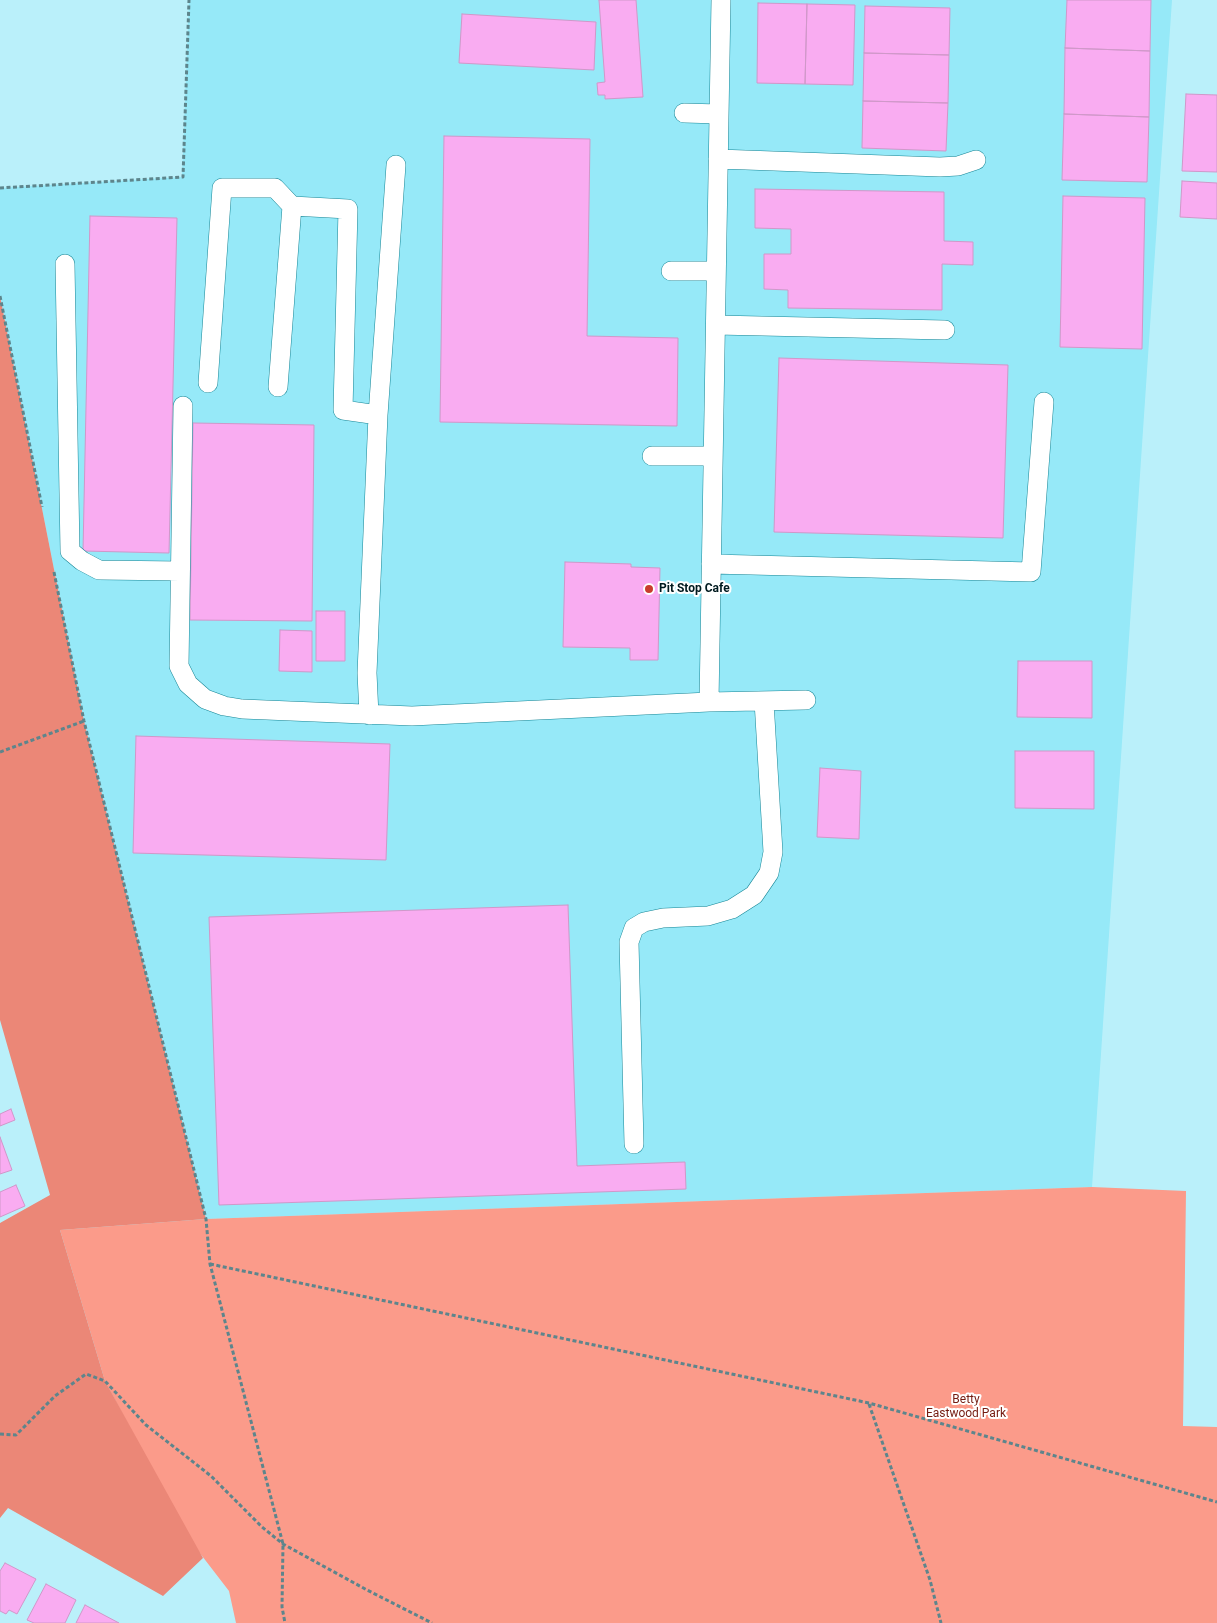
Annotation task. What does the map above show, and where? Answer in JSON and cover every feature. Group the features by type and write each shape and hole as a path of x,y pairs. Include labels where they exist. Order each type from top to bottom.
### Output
{"lane":[{"path":"709,702 721,0"},
{"path":"684,113 719,114"},
{"path":"718,159 940,167 958,166 976,160"},
{"path":"369,715 367,673 378,415 396,166"},
{"path":"208,382 222,188 275,188 292,206 348,209 343,410 378,415"},
{"path":"278,387 292,206"},
{"path":"65,264 70,550 82,561 99,570 180,571"},
{"path":"671,271 716,271"},
{"path":"716,325 945,330"},
{"path":"711,564 1031,572 1044,402"},
{"path":"183,406 179,666 188,684 205,699 224,706 242,709 432,716 709,702 806,700"},
{"path":"652,456 713,456"},
{"path":"634,1144 629,942 634,928 644,922 663,918 708,916 732,909 754,895 769,873 773,852 764,701"}],"path":[{"path":"0,188 182,177 189,0"},
{"path":"0,296 42,509"},
{"path":"54,567 84,721 206,1219 210,1264 283,1544 282,1607 285,1623"},
{"path":"0,752 84,721"},
{"path":"210,1264 869,1403 1217,1502"},
{"path":"0,1434 16,1435 55,1396 86,1374 105,1381 146,1425 211,1476 262,1528 283,1544 366,1590 432,1623"},
{"path":"869,1403 930,1580 941,1623"}],"shaded area":[{"path":"189,0 1172,0 1092,1187 206,1219 84,721 0,296 0,188 182,177"},
{"path":"0,296 84,721 206,1219 60,1230 105,1381 203,1558 163,1596 8,1508 0,1518 0,1223 50,1195 0,1020"}],"green space":[{"name":"Betty Eastwood Park","path":"1092,1187 1186,1191 1183,1426 1217,1427 1217,1623 236,1623 229,1591 189,1539 105,1381 60,1230 206,1219"}],"building":[{"path":"599,0 636,0 643,97 605,99 605,95 598,95 597,83 605,82"},
{"path":"1067,0 1151,0 1150,51 1065,48"},
{"path":"758,3 807,4 805,84 757,83"},
{"path":"807,4 855,5 853,85 805,84"},
{"path":"865,6 950,8 949,55 864,53"},
{"path":"462,14 596,22 594,70 459,63"},
{"path":"1065,48 1150,51 1149,117 1064,114"},
{"path":"864,53 949,55 948,103 863,101"},
{"path":"1186,94 1217,95 1217,172 1182,171"},
{"path":"863,101 948,103 946,151 862,148"},
{"path":"1064,114 1149,117 1147,182 1062,180"},
{"path":"444,136 590,139 587,336 678,338 677,426 440,422"},
{"path":"1182,181 1217,183 1217,219 1180,217"},
{"path":"755,189 944,192 944,241 973,242 973,265 942,264 942,310 788,308 788,290 764,289 764,254 791,254 791,229 755,228"},
{"path":"1063,196 1145,198 1142,349 1060,347"},
{"path":"90,216 177,218 169,553 83,551"},
{"path":"779,358 1008,365 1003,538 774,532"},
{"path":"193,423 314,425 312,621 190,620"},
{"path":"565,562 631,564 631,567 660,568 658,660 630,660 630,648 563,647"},
{"path":"316,611 345,611 345,661 316,661"},
{"path":"280,630 312,631 312,672 279,671"},
{"path":"1018,661 1092,661 1092,718 1017,717"},
{"path":"136,736 390,744 386,860 133,853"},
{"path":"1015,751 1094,751 1094,809 1015,808"},
{"path":"820,768 861,771 859,839 817,837"},
{"path":"568,905 577,1166 685,1162 686,1189 219,1205 209,917"},
{"path":"11,1109 15,1120 0,1126 0,1114"},
{"path":"0,1137 12,1170 0,1174"},
{"path":"16,1185 25,1206 0,1217 0,1192"},
{"path":"5,1563 36,1579 17,1614 9,1610 6,1614 0,1611 0,1571"},
{"path":"46,1584 76,1600 65,1623 34,1623 27,1620"},
{"path":"85,1605 119,1623 76,1623"}],"place":[{"name":"Pit Stop Cafe","path":"649,589"}]}
